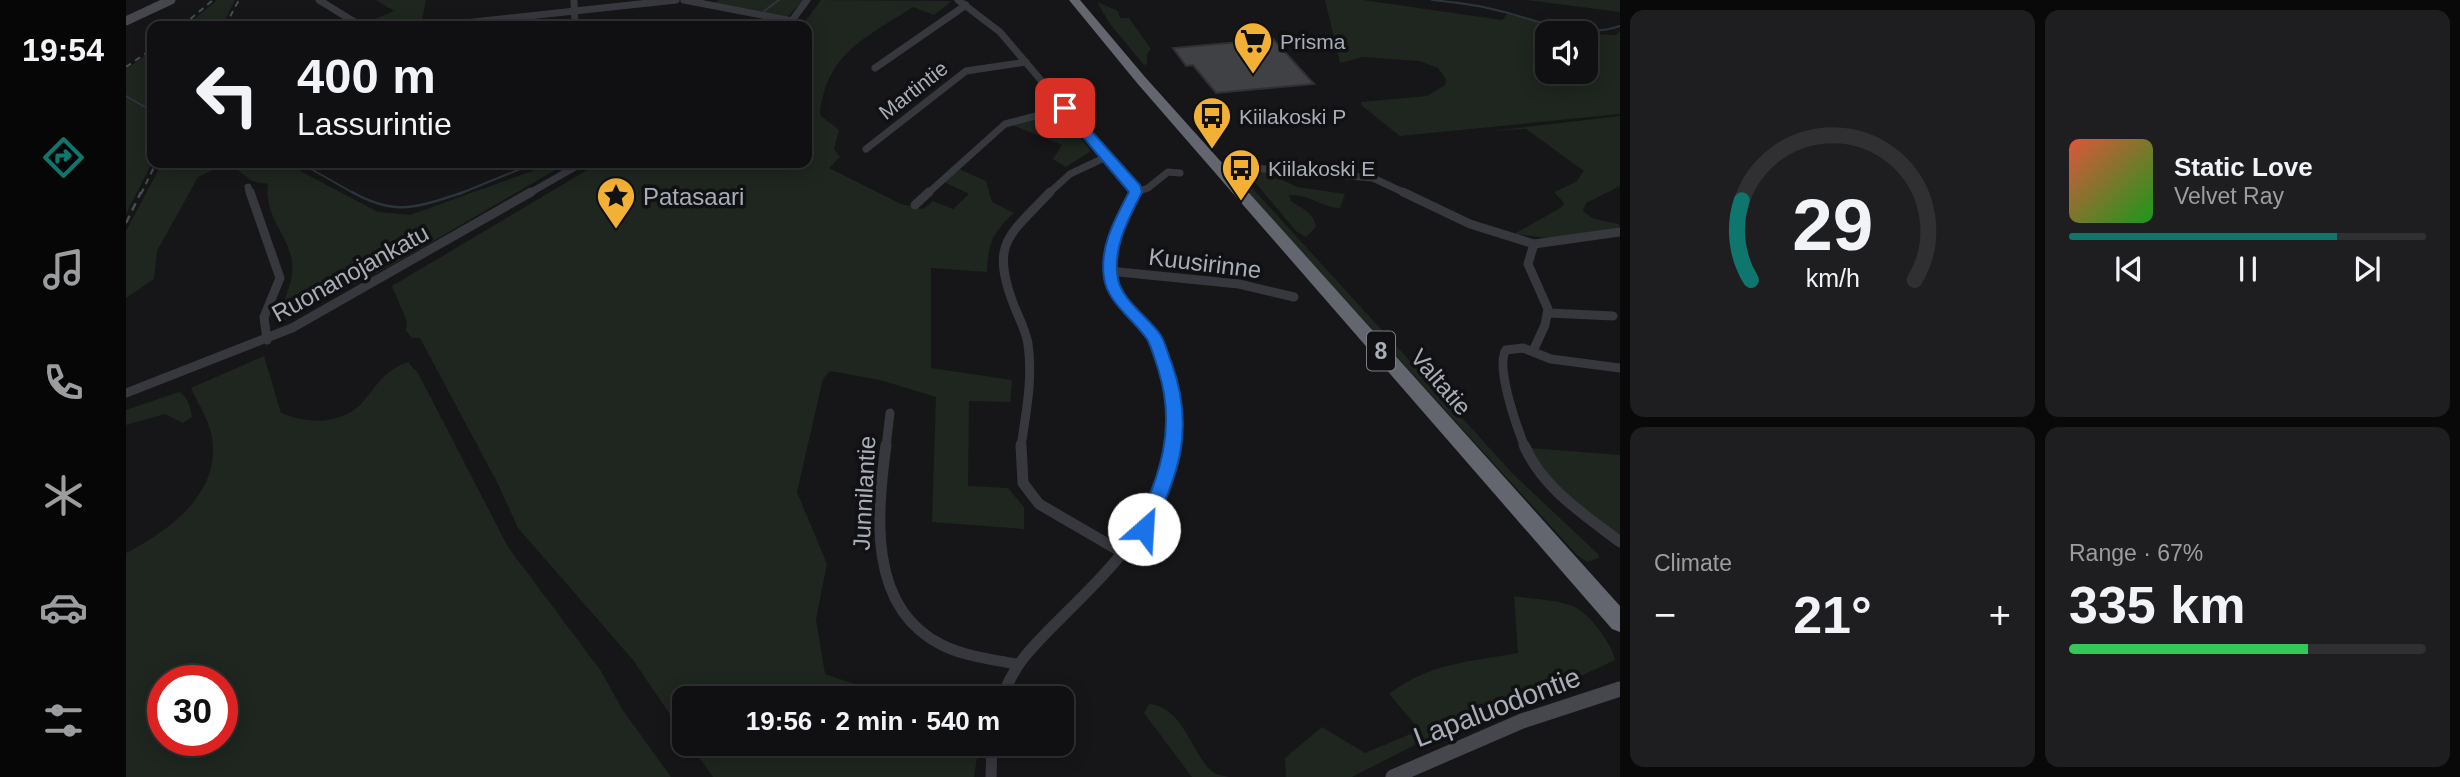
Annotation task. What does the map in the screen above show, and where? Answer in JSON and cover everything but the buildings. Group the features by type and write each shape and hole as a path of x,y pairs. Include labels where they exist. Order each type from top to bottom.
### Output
{"highway":[{"name":"Valtatie","path":"1065,0 1141,80"},
{"name":"Valtatie","path":"1074,0 1141,80 1620,622"}],"main road":[{"path":"126,21 170,0"},
{"name":"Lapaluodontie","path":"1393,777 1522,721 1620,689"}],"street":[{"path":"319,0 353,21"},
{"path":"574,0 575,21"},
{"path":"487,21 676,0"},
{"path":"684,0 777,21"},
{"path":"792,21 807,0"},
{"path":"958,0 994,26 1133,185 1136,192"},
{"path":"875,68 966,5"},
{"name":"Martintie","path":"866,149 966,71 1026,62"},
{"path":"915,205 1005,124 1065,108"},
{"path":"1106,157 1070,174 1050,192 1006,240 1001,263 1003,277 1028,342 1030,394 1021,446 1023,483 1039,504 1125,554"},
{"path":"1216,165 1373,178 1470,223 1534,244 1620,232"},
{"name":"Ruonanojankatu","path":"126,393 267,340 424,256 574,168"},
{"path":"1007,686 1015,664 1125,554 1144,529 1160,497 1172,458 1176,417 1173,391 1164,359 1149,329 1115,289 1109,271 1116,232 1136,192 1148,188 1166,172 1180,173"},
{"path":"248,187 280,278 264,317 267,340"},
{"path":"1533,351 1549,313 1547,303 1528,267 1527,257 1534,244"},
{"name":"Kuusirinne","path":"1109,271 1220,281 1294,297"},
{"path":"1549,313 1613,316"},
{"path":"1620,368 1551,359 1533,351 1508,348 1503,352 1501,363 1526,450 1537,471 1557,493 1620,542"},
{"name":"Junnilantie","path":"890,413 880,509 880,552 883,571 892,591 912,622 935,641 954,650 1015,664"},
{"path":"991,777 992,756"}],"shaded area":[{"path":"217,0 235,0 224,21 192,21"},
{"path":"376,0 426,0 422,21 371,21 394,11"},
{"path":"719,0 803,0 788,17 713,4"},
{"path":"821,0 952,1 934,15 913,7 851,49 830,77 820,115 839,130 834,149 840,157 829,168 901,204 923,209 933,201 953,209 969,194 942,181 959,169 986,181 992,202 1014,213 993,239 987,272 931,268 931,368 1012,380 1010,402 969,401 968,486 1008,488 1024,507 1024,529 932,522 936,397 880,380 830,371 823,379 797,492 827,564 816,619 825,674 860,686 672,686 672,717 633,660 518,528 498,484 420,338 412,338 406,331 407,322 392,286 591,168 812,168 812,21 806,21"},
{"path":"1325,0 1363,0 1502,20 1507,14 1535,21 1535,84 1598,84 1598,34 1616,35 1620,31 1620,114 1400,136 1361,105 1361,102 1427,96 1445,85 1446,79 1438,68 1419,61 1363,57 1340,63"},
{"path":"1527,0 1620,0 1620,12"},
{"path":"1097,2 1118,11 1120,18 1129,18 1151,49 1147,54 1147,64 1144,65 1110,24"},
{"path":"147,54 147,168 149,168 126,214 126,69"},
{"path":"1055,112 1061,114 1091,151 1066,167 1053,159 1062,145 1007,123"},
{"path":"1620,116 1620,186 1586,203 1583,211 1594,219 1619,224 1620,230 1549,238 1514,234 1562,207 1564,203 1554,192 1576,182 1584,171 1526,129 1492,131"},
{"path":"1227,166 1233,167 1515,476 1598,554 1599,558 1587,562 1577,555 1228,171"},
{"path":"159,168 217,168 198,177 157,251 154,279 126,298 126,231"},
{"path":"235,168 294,168 378,212 410,215 538,168 558,168 394,264 283,321 292,270 290,252 273,216 268,184 252,181"},
{"path":"1244,169 1287,175 1280,179 1297,187 1345,194 1340,208 1303,196 1289,195 1291,201 1307,211 1315,222 1316,227 1306,237 1296,231"},
{"path":"264,356 281,413 307,420 333,419 351,412 388,372 408,362 418,373 508,547 601,671 622,709 671,777 126,777 126,553 174,521 200,493 213,458 211,432 191,388"},
{"path":"179,392 188,403 192,417 183,423 165,414 126,425 126,410"},
{"path":"1530,448 1620,455 1620,539 1558,488"},
{"path":"1514,596 1556,601 1577,608 1598,628 1615,660 1568,682 1487,708 1352,777 1286,777 1285,758 1322,727 1365,753 1420,730 1389,694 1404,684 1450,665 1518,653"},
{"path":"1149,704 1161,707 1171,714 1180,723 1206,765 1214,773 1229,777 1192,777 1144,713"},
{"path":"698,756 977,756 974,777 713,777"}],"waterway":[{"path":"764,11 779,0"},
{"path":"1432,0 1484,7 1572,30 1604,30 1620,26"},
{"path":"126,96 147,108"},
{"path":"464,192 523,168"},
{"path":"311,169 355,194"},
{"path":"352,192 382,205 395,207 420,205 464,192"},
{"path":"459,194 464,192"}],"railway":[{"path":"188,21 213,0"},
{"path":"228,21 239,0"},
{"path":"126,67 147,52"},
{"path":"141,194 154,168"},
{"path":"126,223 141,192"}],"place":[{"name":"Prisma","path":"1253,75"},
{"name":"Kiilakoski P","path":"1212,150"},
{"name":"Kiilakoski E","path":"1241,202"},
{"name":"Patasaari","path":"616,230"}],"route":[{"path":"1065,108 1133,185 1136,192 1116,232 1109,271 1115,289 1155,339 1173,391 1176,417 1172,458 1160,497 1144,529"}]}
